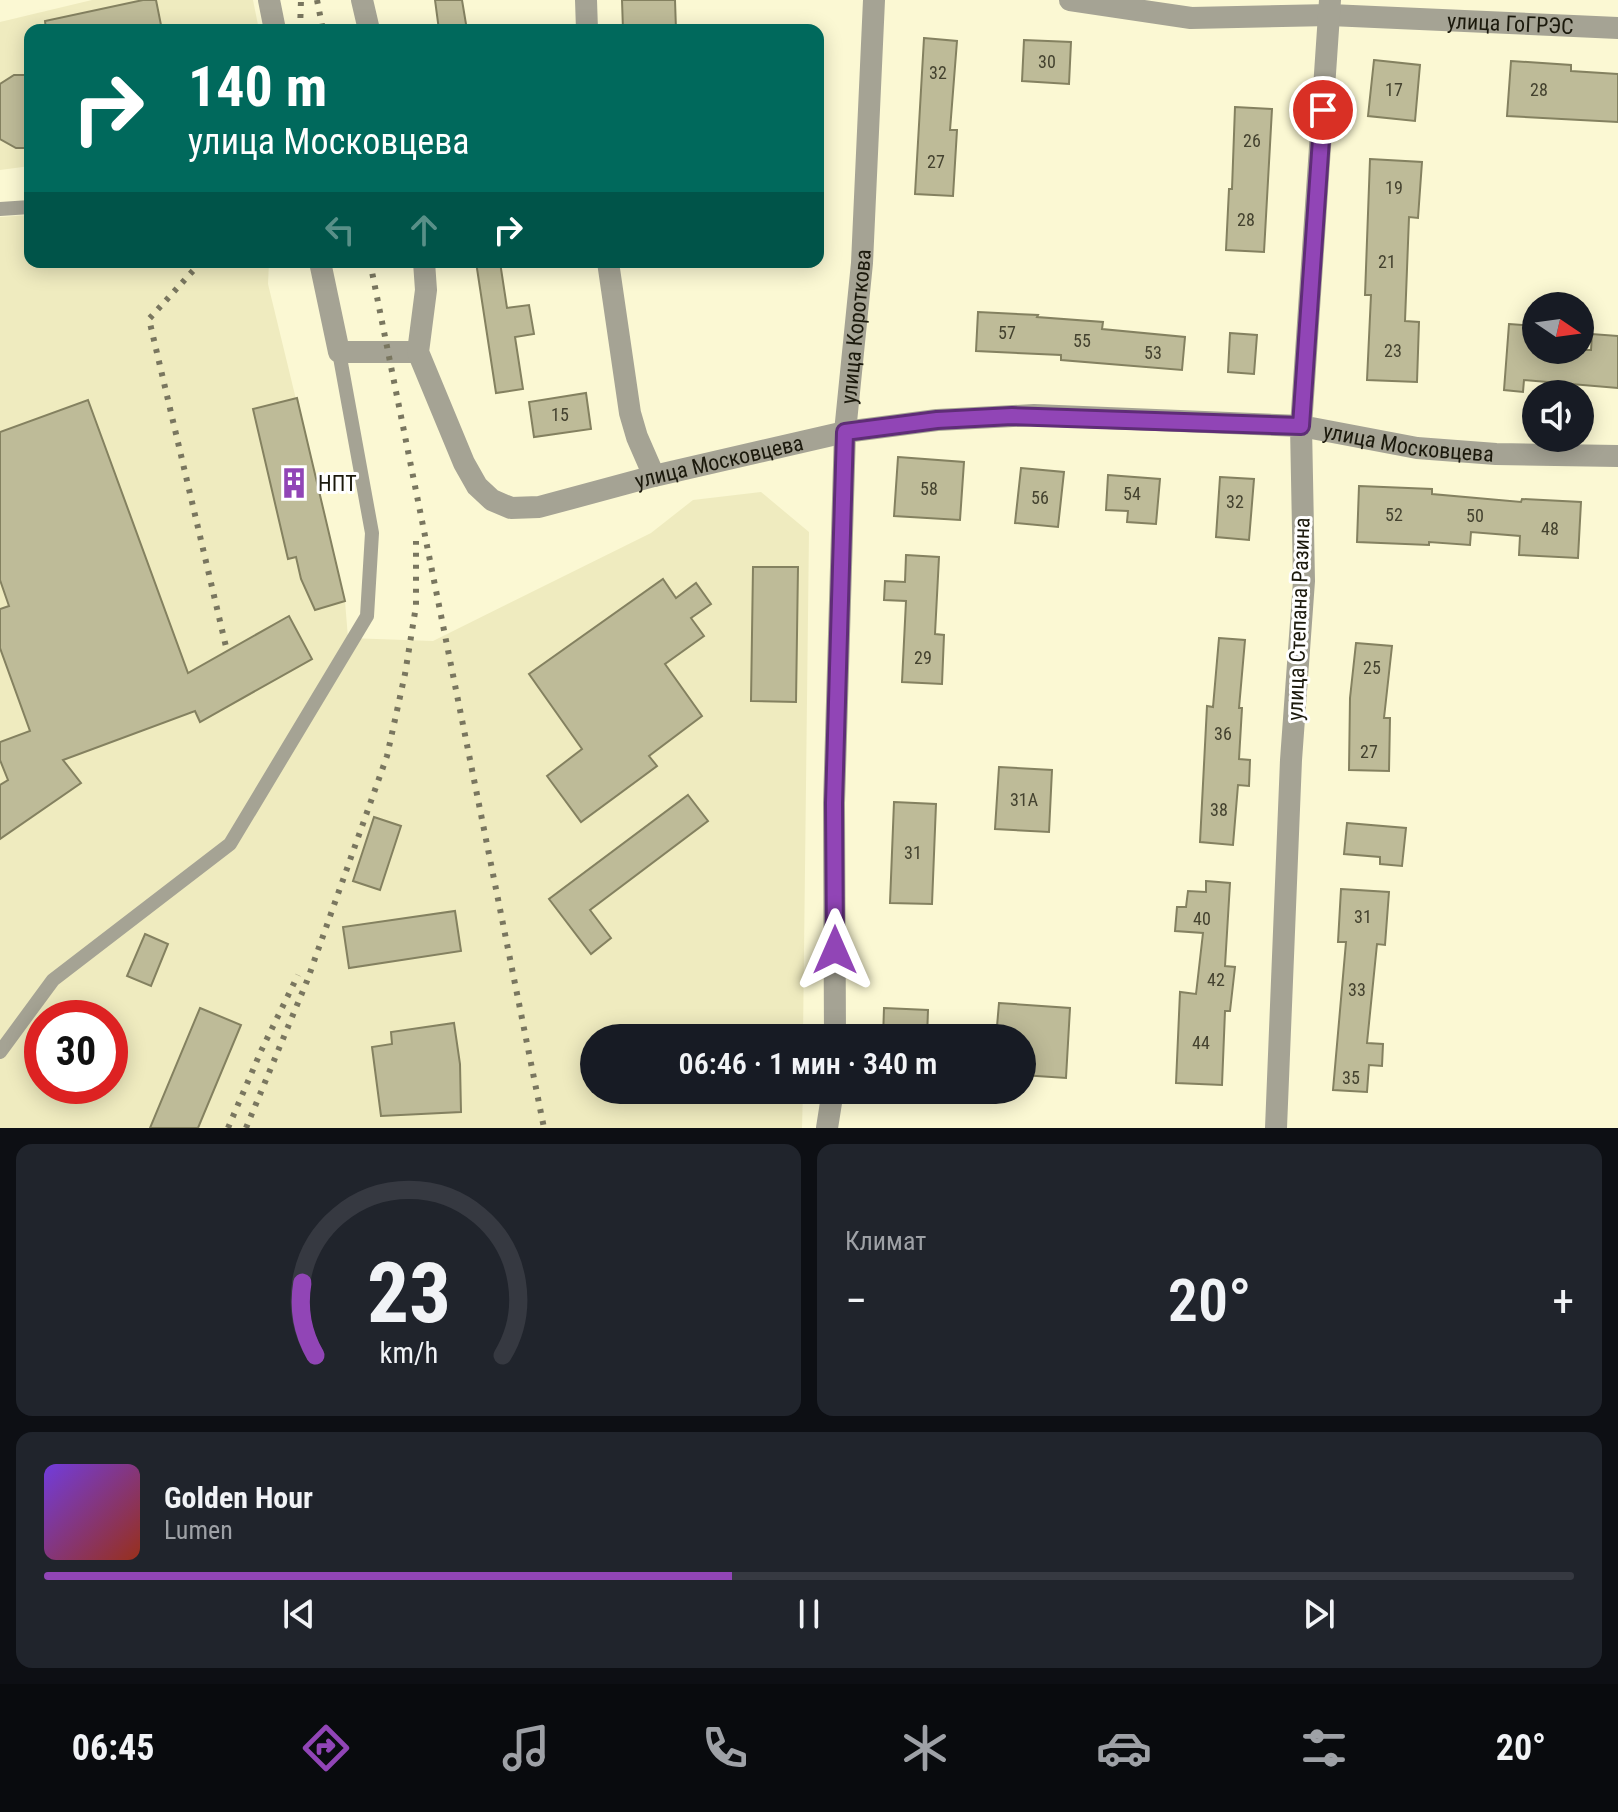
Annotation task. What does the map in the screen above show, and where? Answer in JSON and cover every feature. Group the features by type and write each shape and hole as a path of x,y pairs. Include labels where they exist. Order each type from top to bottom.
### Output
{"street":[{"path":"269,0 274,24"},
{"path":"362,0 368,24"},
{"path":"586,0 587,24"},
{"name":"улица Короткова","path":"835,1024 834,803 845,432 862,263 874,0"},
{"name":"улица ГоГРЭС","path":"1070,0 1191,18 1330,7 1618,28"},
{"name":"улица Степана Разина","path":"1276,1128 1291,760 1304,581 1301,426 1330,7"},
{"path":"321,268 339,352 418,352 426,290 424,268"},
{"path":"609,268 630,413 654,476"},
{"name":"улица Московцева","path":"418,352 464,463 477,486 492,500 511,508 539,507 654,476 845,432 937,420 1034,415 1301,426 1417,448 1496,454 1618,456"},
{"path":"827,1128 831,1104"}],"lane":[{"path":"0,209 24,207"},
{"path":"0,1052 53,980 230,844 367,616 372,533 339,352"}],"shaded area":[{"path":"92,0 253,0 258,24 24,24 24,167 0,170 0,22"},
{"path":"24,215 24,268 269,268 268,284 345,601 348,638 433,641 651,533 693,500 761,492 809,532 803,1024 580,1024 580,1104 803,1104 802,1128 0,1128 0,217"}],"building":[{"path":"143,0 156,0 161,24 45,24 45,21"},
{"path":"435,0 462,0 466,24 438,24"},
{"path":"622,0 675,0 676,24 623,24"},
{"path":"924,38 957,41 950,130 957,130 953,196 915,194"},
{"path":"1024,40 1071,42 1069,84 1022,81"},
{"path":"1374,60 1420,65 1415,121 1368,116"},
{"path":"1511,61 1571,65 1571,71 1618,74 1618,122 1507,116"},
{"path":"14,75 24,75 24,148 16,148 0,139 0,84"},
{"path":"1235,107 1272,109 1264,252 1226,250"},
{"path":"1370,159 1422,162 1418,218 1409,217 1405,321 1419,322 1417,382 1367,380 1371,295 1365,295"},
{"path":"477,268 501,268 507,308 529,305 534,334 515,337 523,389 496,393"},
{"path":"978,312 1103,322 1102,329 1185,337 1182,370 1061,360 1061,355 976,351"},
{"path":"1509,324 1522,325 1522,364 1594,364 1594,334 1618,336 1618,388 1594,386 1594,380 1522,380 1522,392 1504,390"},
{"path":"1230,333 1257,335 1254,374 1228,372"},
{"path":"586,393 591,429 534,437 529,402"},
{"name":"НПТ","path":"297,398 345,601 315,610 301,579 296,557 288,559 253,409"},
{"path":"88,400 188,673 289,616 312,659 200,722 195,711 63,760 81,783 0,839 0,785 8,780 0,760 0,742 30,731 0,648 0,609 9,606 0,580 0,432"},
{"path":"898,457 964,462 960,520 894,516"},
{"path":"1021,468 1064,472 1058,527 1015,523"},
{"path":"1108,475 1160,479 1156,524 1127,522 1128,511 1106,510"},
{"path":"1220,477 1254,479 1249,540 1216,537"},
{"path":"1359,486 1432,489 1432,494 1521,502 1522,499 1581,502 1578,558 1519,555 1520,536 1471,532 1470,545 1357,542"},
{"path":"906,555 939,557 935,634 944,635 942,684 902,682 906,601 884,600 885,581 905,582"},
{"path":"753,567 798,567 796,702 751,701"},
{"path":"663,579 676,598 696,583 711,604 691,618 704,636 665,664 702,716 649,756 657,766 581,822 547,776 582,749 529,674"},
{"path":"1219,638 1245,640 1239,708 1242,708 1239,759 1250,760 1249,786 1238,785 1233,845 1200,842 1207,706 1213,707"},
{"path":"1356,643 1392,646 1384,718 1390,718 1389,771 1349,770 1350,698"},
{"path":"999,767 1052,770 1049,832 995,829"},
{"path":"688,795 708,821 590,910 611,938 591,954 549,899"},
{"path":"894,802 936,804 932,904 890,903"},
{"path":"374,817 401,826 380,890 353,881"},
{"path":"1347,823 1406,828 1402,866 1380,864 1380,857 1344,854"},
{"path":"1206,881 1230,883 1225,966 1235,967 1230,1011 1225,1011 1222,1085 1176,1083 1180,992 1196,994 1203,933 1175,931 1177,907 1186,907 1188,891 1206,892"},
{"path":"1341,889 1389,892 1385,945 1377,944 1367,1043 1383,1044 1382,1066 1369,1065 1367,1092 1333,1090 1346,942 1338,942"},
{"path":"455,911 461,951 349,968 343,927"},
{"path":"145,934 168,944 151,986 127,976"},
{"path":"999,1003 1070,1008 1066,1078 1036,1076 1036,1024 997,1024"},
{"path":"200,1008 241,1025 198,1128 150,1128"},
{"path":"884,1008 928,1010 928,1024 883,1024"},
{"path":"454,1023 460,1064 461,1112 381,1116 372,1047 392,1044 391,1032"}],"railway":[{"path":"300,24 301,0"},
{"path":"317,0 322,24"},
{"path":"196,268 149,319 227,651"},
{"path":"371,268 544,1128"},
{"path":"246,1128 307,981 387,756 416,606 416,541"},
{"path":"228,1128 298,975"}],"place":[{"name":"НПТ","path":"294,483"}],"route":[{"path":"835,950 834,803 845,432 937,420 1034,415 1301,426 1323,110"}]}
